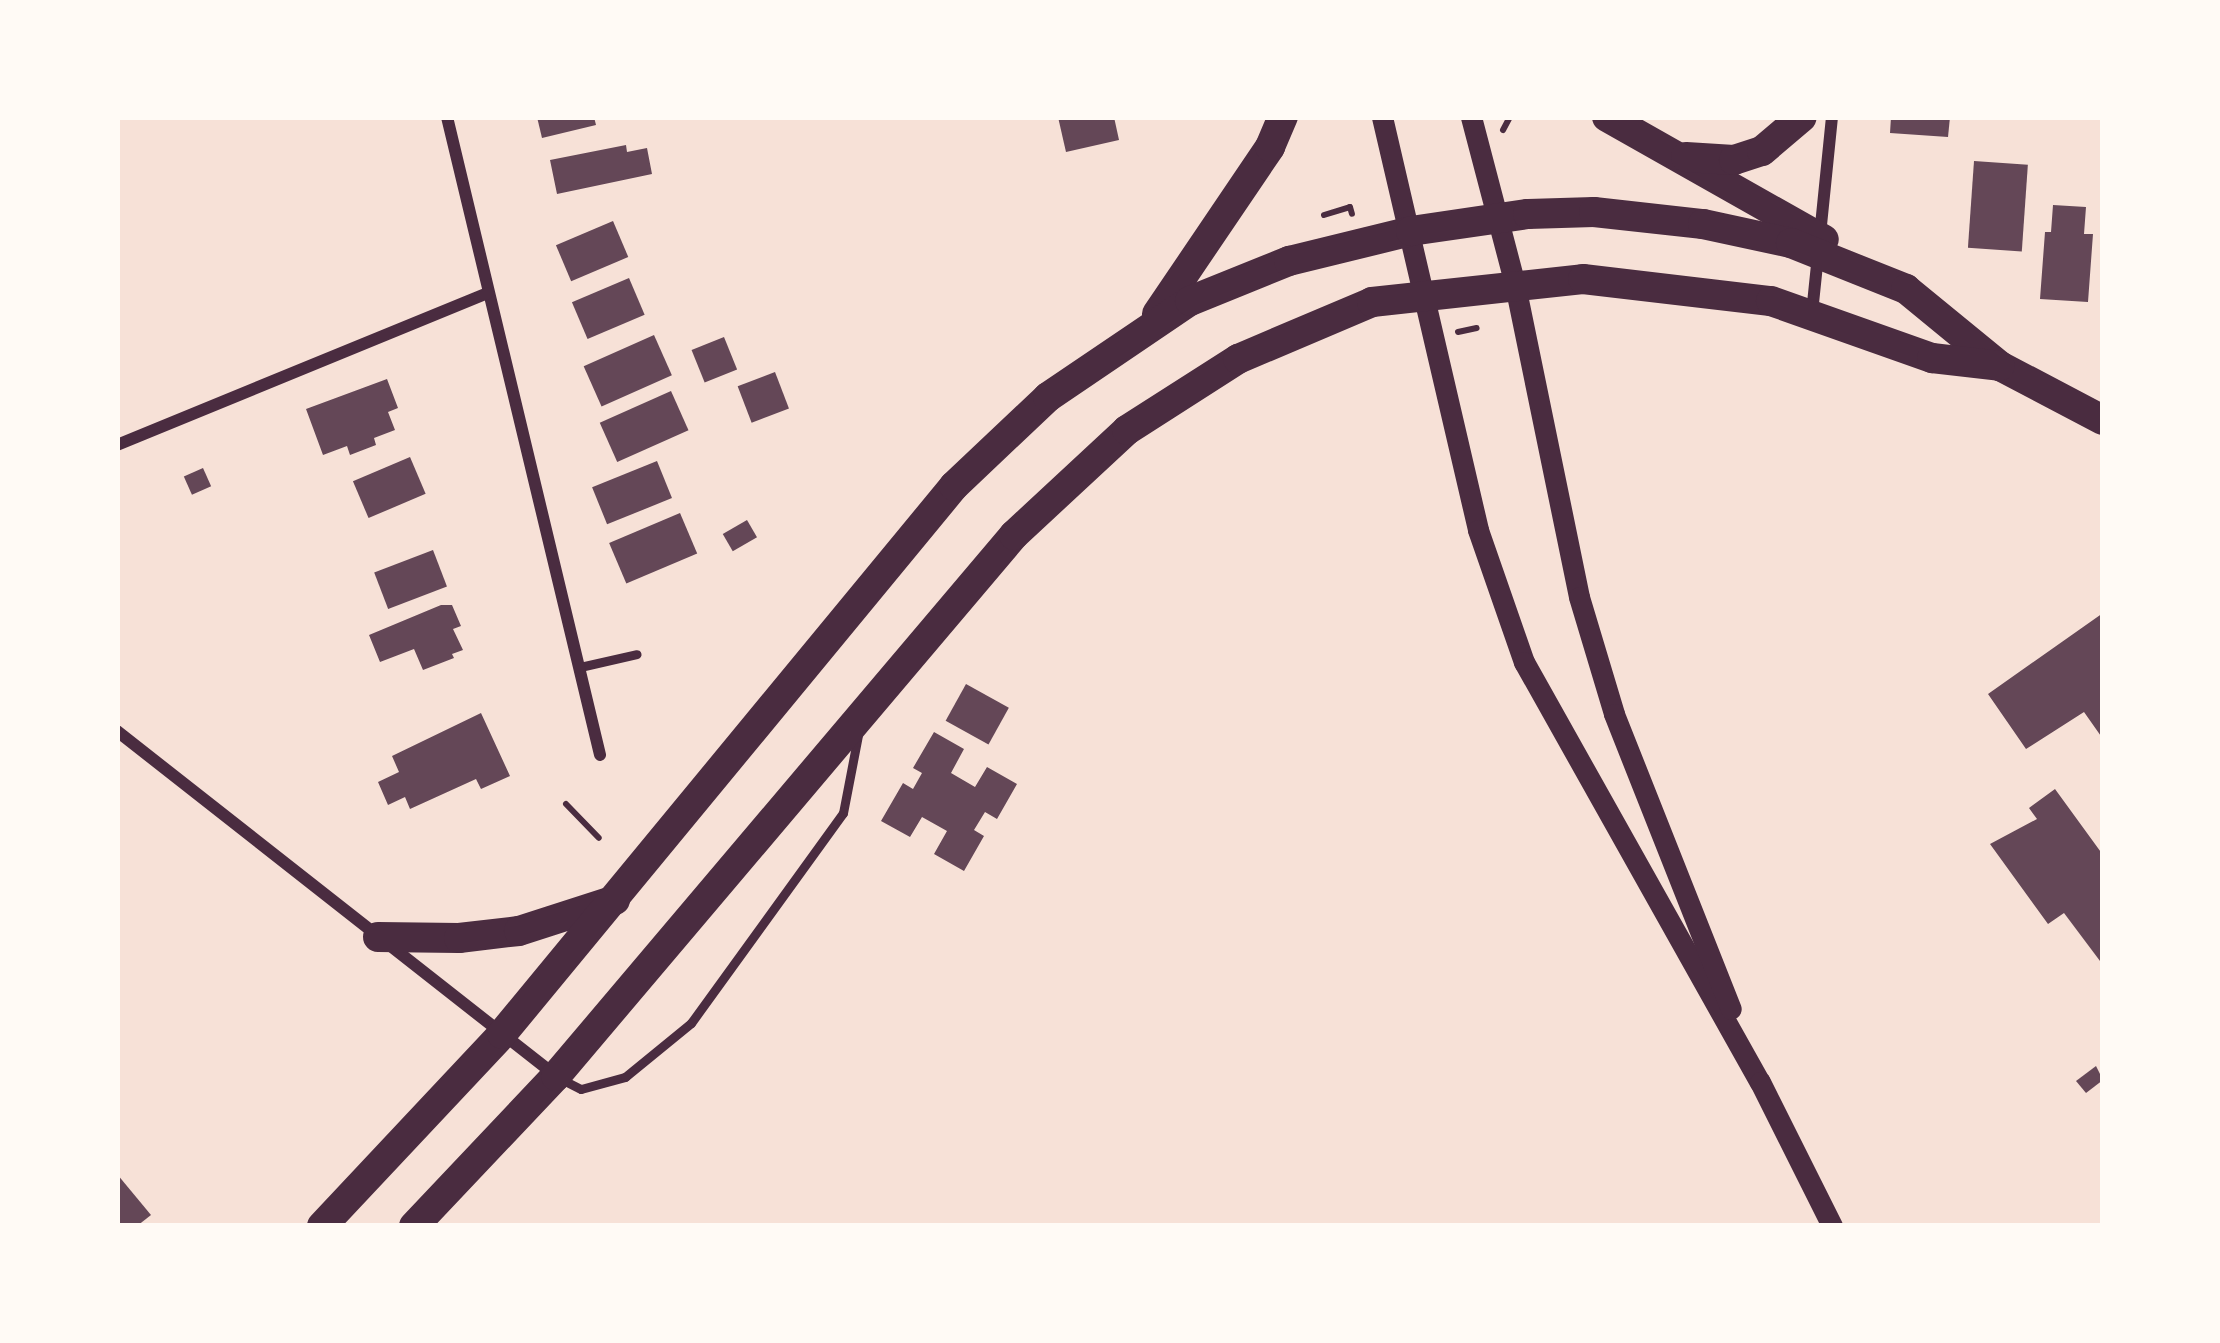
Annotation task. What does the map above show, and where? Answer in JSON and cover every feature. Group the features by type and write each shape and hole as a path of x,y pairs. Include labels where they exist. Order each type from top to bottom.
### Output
{"main road":[{"path":"1153,321 1270,147 1283,117"},
{"path":"1607,117 1680,157 1819,246 1906,289 2000,366 2103,420"},
{"path":"1680,157 1734,160 1762,151 1802,117"},
{"path":"322,1226 502,1034 954,486 1048,397 1153,321 1230,282 1289,261 1411,231 1497,218 1594,212 1703,224 1819,246"},
{"path":"414,1226 556,1076 1014,535 1127,430 1186,389 1288,335 1372,302 1515,285 1631,281 1751,298 1812,314 1932,358 2000,366"},
{"path":"378,937 459,938 519,931 616,900"}],"street":[{"path":"447,117 600,755"},
{"path":"1382,117 1478,530 1524,662 1760,1082 1832,1226"},
{"path":"1471,117 1515,285 1579,597 1614,715 1760,1082"},
{"path":"1812,314 1832,117"},
{"path":"117,445 487,293"},
{"path":"117,731 556,1076"}],"lane":[{"path":"580,668 637,654"},
{"path":"556,1076 581,1089 625,1077 692,1023 843,813 862,715"}],"path":[{"path":"1454,332 1477,328"},
{"path":"566,804 599,838"}],"building":[{"path":"537,117 594,117 596,125 542,138"},
{"path":"1058,117 1114,117 1119,140 1066,152"},
{"path":"1891,117 1950,117 1948,137 1890,133"},
{"path":"626,145 627,152 647,148 652,174 557,194 550,160"},
{"path":"1974,161 2028,165 2022,252 1968,248"},
{"path":"2053,205 2086,207 2084,234 2093,234 2088,302 2040,299 2045,232 2051,232"},
{"path":"613,221 628,257 571,281 556,245"},
{"path":"629,278 645,315 588,339 572,302"},
{"path":"654,335 672,375 602,407 584,366"},
{"path":"724,337 737,369 705,383 692,350"},
{"path":"775,372 789,408 752,423 738,386"},
{"path":"387,379 398,408 388,412 395,430 374,438 376,445 350,455 347,446 323,455 306,409"},
{"path":"671,391 688,430 617,462 600,423"},
{"path":"410,457 426,494 369,518 353,481"},
{"path":"657,461 672,498 607,524 592,487"},
{"path":"203,468 211,486 192,495 184,477"},
{"path":"680,513 697,554 626,584 609,543"},
{"path":"747,520 757,537 733,551 723,534"},
{"path":"433,550 447,586 388,609 374,573"},
{"path":"441,605 452,605 461,626 453,629 463,650 423,670 414,649 380,662 369,635"},
{"path":"2103,613 2103,739 2084,712 2026,749 1988,694"},
{"path":"966,684 1009,708 988,744 946,721"},
{"path":"481,713 510,776 481,789 476,779 410,809 405,797 388,805 378,782 399,772 392,756"},
{"path":"934,732 964,749 951,773 975,787 987,767 1017,784 997,819 985,812 974,830 984,836 964,871 934,854 947,831 922,817 910,837 881,821 903,783 913,789 922,773 913,768"},
{"path":"2055,789 2103,855 2103,965 2064,913 2048,924 1990,844 2037,819 2029,808"},
{"path":"2096,1066 2103,1080 2086,1093 2076,1081"},
{"path":"117,1174 151,1215 137,1226 117,1226"}]}
